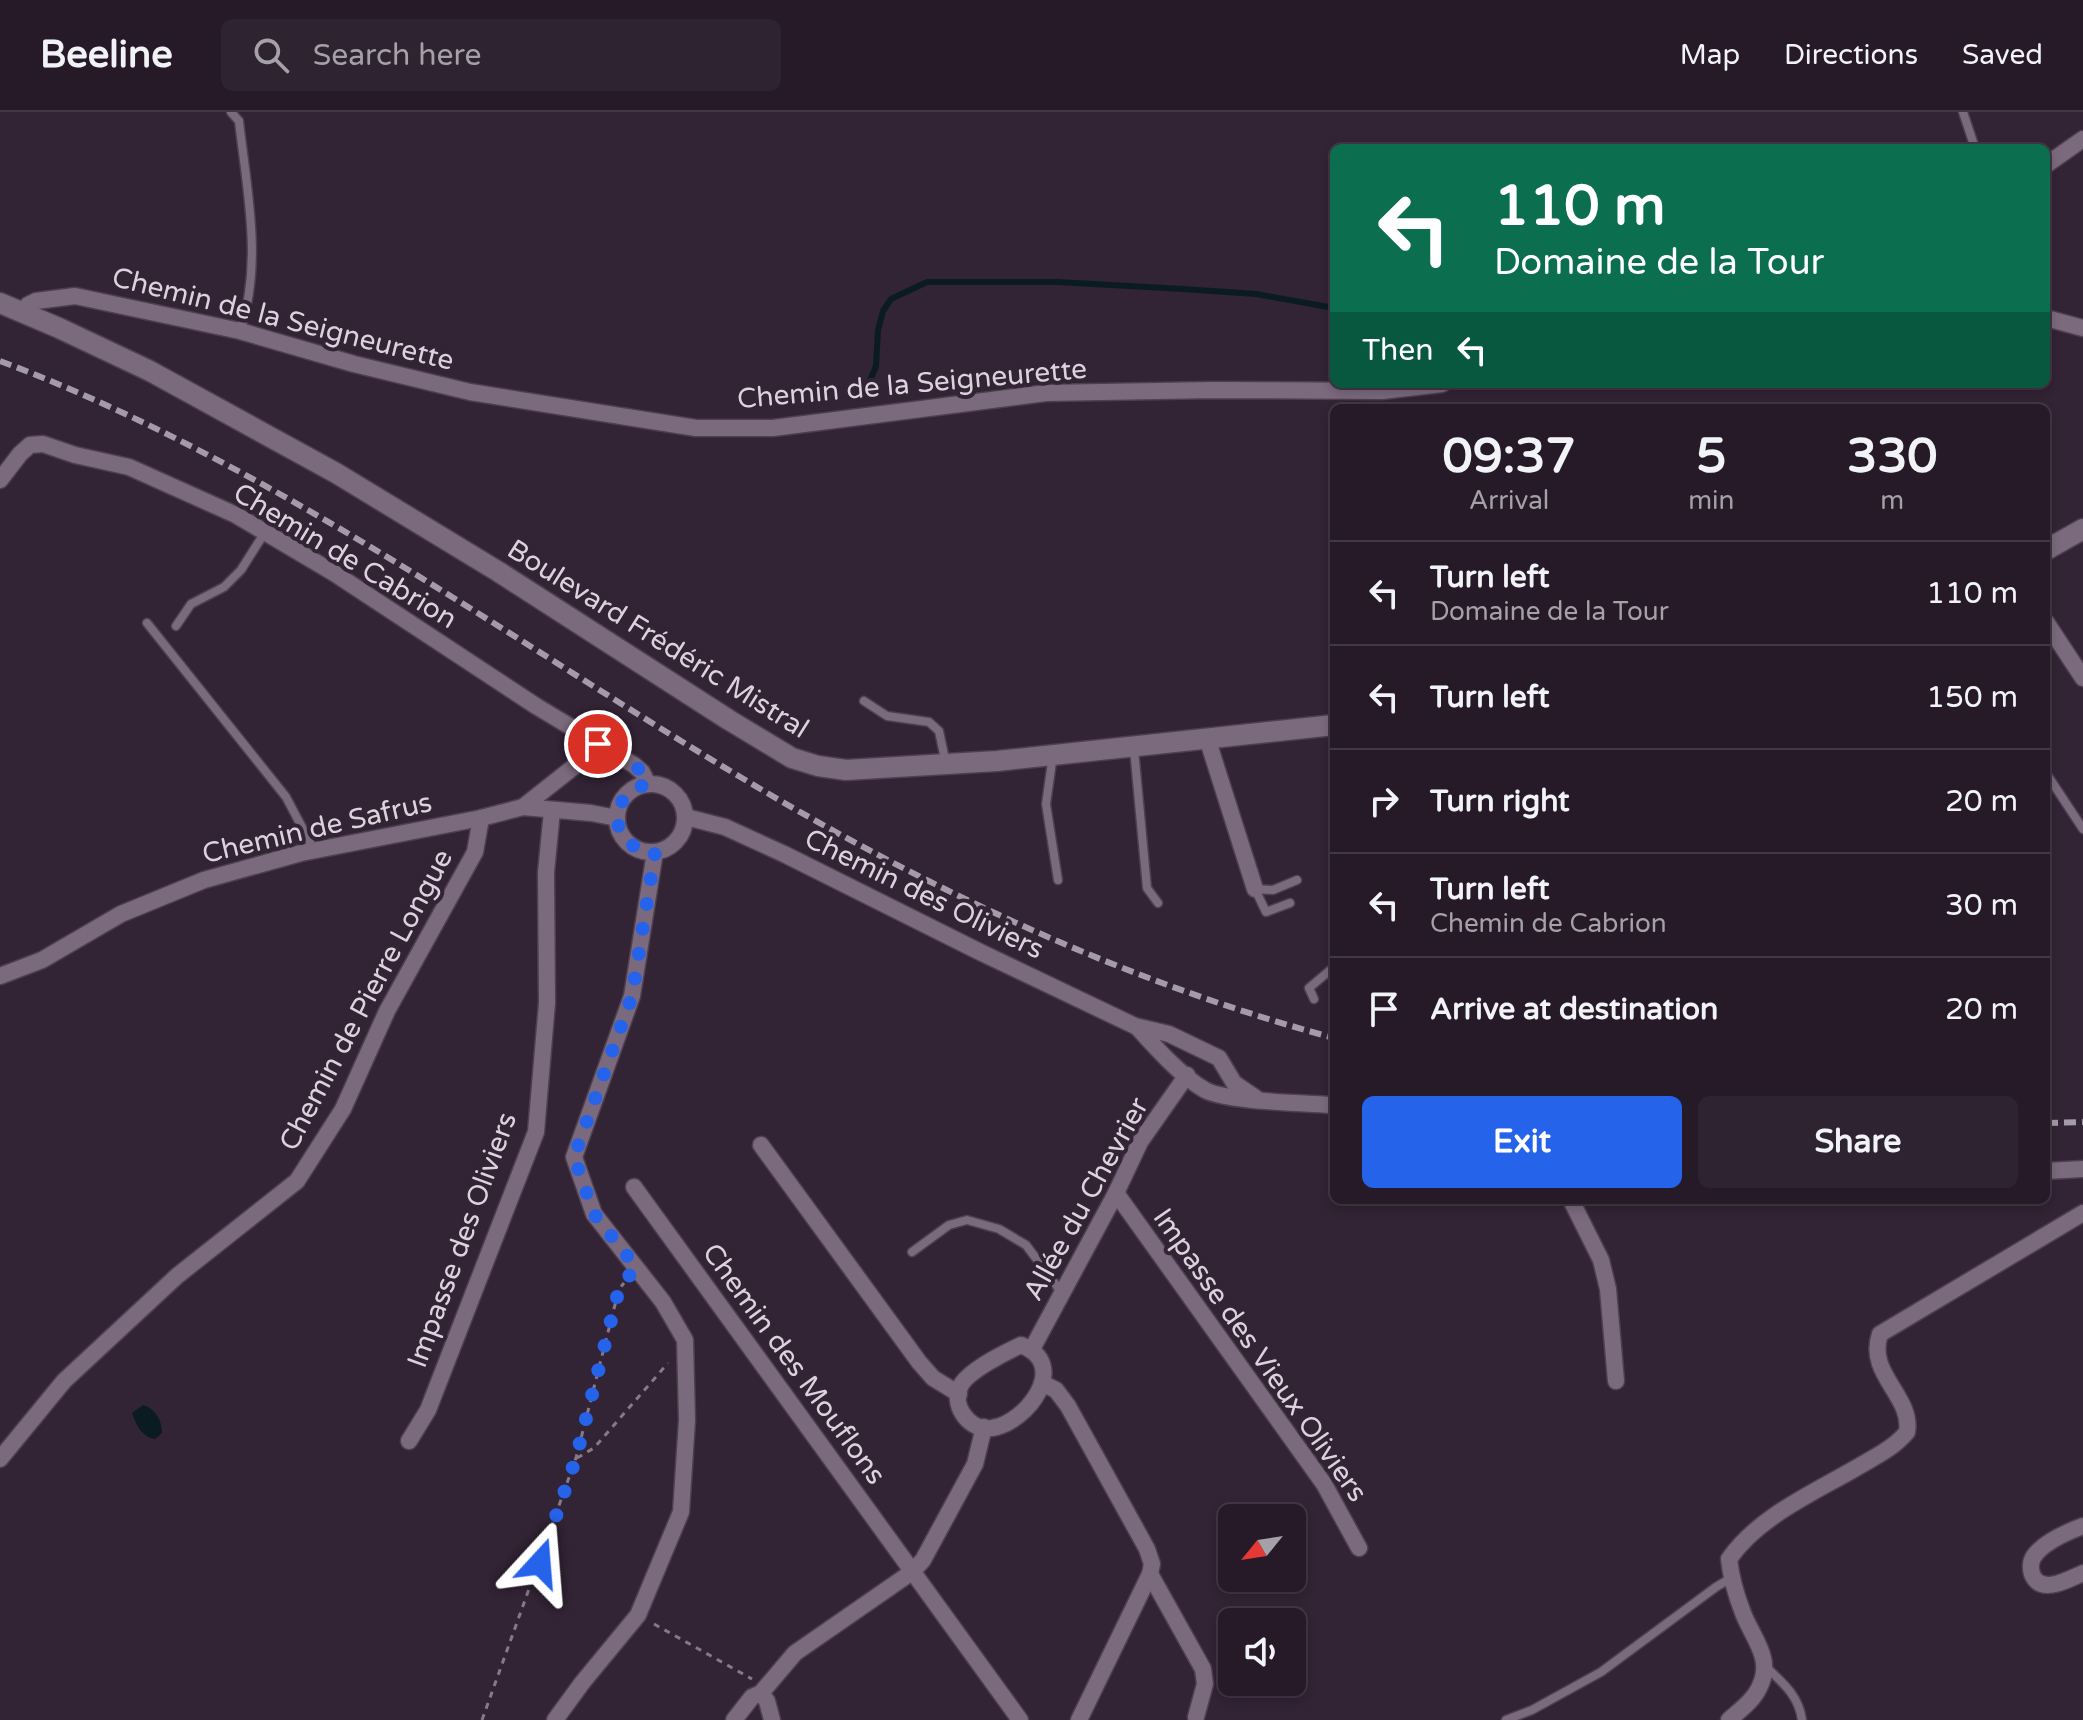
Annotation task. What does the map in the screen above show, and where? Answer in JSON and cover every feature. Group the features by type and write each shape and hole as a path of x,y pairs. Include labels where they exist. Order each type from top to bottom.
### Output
{"main road":[{"name":"Boulevard Frédéric Mistral","path":"0,303 150,371 336,473 499,572 792,758 846,770 946,765 1330,725"},
{"path":"2050,548 2083,529"}],"street":[{"path":"2050,162 2083,139"},
{"name":"Chemin de la Seigneurette","path":"23,312 36,301 75,296 240,331 354,364 470,392 696,428 773,428 1046,393 1382,391 1408,388"},
{"path":"2050,319 2083,328"},
{"name":"Chemin de Cabrion","path":"0,480 30,445 43,444 129,467 265,531 634,765 648,784"},
{"path":"2050,628 2083,678"},
{"path":"1207,738 1255,889"},
{"path":"523,807 590,754 598,744"},
{"path":"648,784 666,787 674,792 686,817 677,841 655,852 636,849 628,843 618,827 617,818 618,808 629,792 648,784"},
{"name":"Chemin de Safrus","path":"0,976 42,960 121,914 204,880 314,851 523,807 617,818"},
{"name":"Impasse des Oliviers","path":"409,1441 428,1410 536,1132 547,1003 546,872 552,811"},
{"name":"Chemin des Oliviers","path":"686,817 725,827 1135,1026 1169,1034 1219,1058 1234,1083 1256,1098"},
{"name":"Chemin de Pierre Longue","path":"0,1459 64,1381 98,1349 177,1276 297,1181 343,1109 387,1011 475,852 481,818"},
{"path":"555,1720 638,1615 681,1512 687,1420 685,1340 663,1302 594,1214 574,1157 632,996 655,852"},
{"name":"Chemin des Oliviers","path":"1135,1026 1204,1089 1218,1094 1330,1105"},
{"name":"Allée du Chevrier","path":"1032,1349 1140,1142 1187,1075"},
{"path":"761,1145 919,1362 933,1378 959,1394"},
{"path":"2050,1171 2083,1169"},
{"name":"Chemin des Mouflons","path":"634,1187 1020,1720"},
{"name":"Impasse des Vieux Oliviers","path":"1116,1193 1324,1484 1359,1548"},
{"path":"1573,1204 1601,1260 1608,1289 1616,1381"},
{"path":"1729,1720 1754,1696 1761,1685 1765,1666 1763,1652 1744,1616 1731,1578 1729,1559 1741,1541 1789,1507 1887,1450 1907,1432 1906,1413 1876,1354 1880,1334 2083,1213"},
{"path":"1021,1345 1032,1349 1041,1361 1044,1377 1039,1394 1032,1403 1007,1422 990,1429 972,1424 958,1404 959,1388 969,1377 1007,1352 1021,1345"},
{"path":"1042,1383 1056,1390 1086,1438 1147,1549 1152,1564 1150,1574 1079,1720"},
{"path":"734,1720 795,1653 912,1572 923,1560 975,1464 984,1427"},
{"path":"2083,1526 2040,1549 2031,1559 2035,1580 2044,1585 2056,1585 2083,1573"},
{"path":"1150,1574 1203,1669 1205,1684 1196,1717"},
{"path":"763,1690 772,1720"}],"lane":[{"path":"231,112 239,121 254,253 248,307 240,331"},
{"path":"1963,112 1974,144"},
{"path":"176,626 191,604 224,587 241,570 265,531"},
{"path":"147,623 286,797 314,851"},
{"path":"864,701 887,716 929,722 939,731 946,765"},
{"path":"1134,746 1147,888 1158,903"},
{"path":"1053,755 1046,804 1058,880"},
{"path":"2050,779 2083,829"},
{"path":"1290,903 1266,912 1255,889 1273,890 1297,880"},
{"path":"1314,999 1309,988 1330,970"},
{"path":"912,1252 949,1225 967,1220 999,1229 1026,1245 1063,1293"},
{"path":"1506,1720 1532,1710 1601,1672 1731,1578"},
{"path":"1765,1666 1790,1690 1801,1707 1802,1720"}],"path":[{"path":"482,1720 576,1458 619,1289 636,1267"},
{"path":"576,1458 594,1448 672,1358 685,1355"},
{"path":"638,1615 763,1690"}],"shaded area":[{"path":"143,1405 154,1412 161,1424 162,1433 155,1439 143,1433 132,1413"}],"waterway":[{"path":"865,393 876,366 878,330 883,311 891,299 927,282 1057,282 1183,289 1256,294 1330,307"}],"railway":[{"path":"0,361 99,402 194,448 288,499 742,778 884,858 1029,929 1103,960 1179,989 1330,1037"},
{"path":"2050,1123 2083,1122"}],"route":[{"path":"540,1563 576,1458 619,1289 636,1267 594,1214 574,1157 632,996 655,852 636,849 622,836 618,827 618,808 623,799 638,786 648,784 642,772 598,744"}]}
